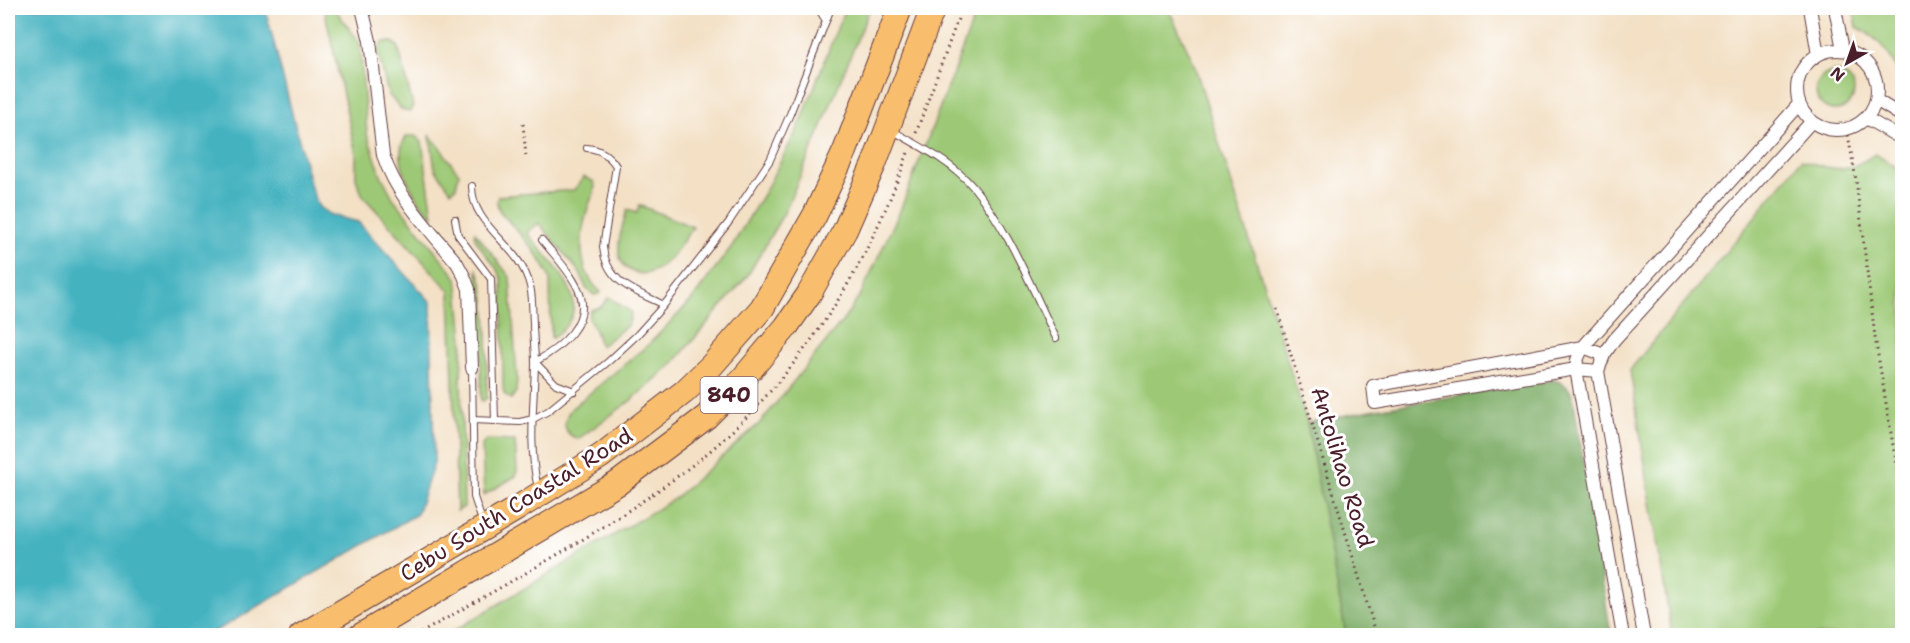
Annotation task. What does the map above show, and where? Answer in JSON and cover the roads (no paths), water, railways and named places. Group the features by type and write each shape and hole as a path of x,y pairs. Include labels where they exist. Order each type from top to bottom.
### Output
{"highway":[{"name":"Cebu South Coastal Road","path":"301,636 601,456 684,392 736,338 762,308 815,215 845,151 900,8"},
{"name":"Cebu South Coastal Road","path":"364,634 618,483 706,417 761,359 809,294 844,230 933,8"}],"street":[{"path":"362,8 370,41 383,155 389,173 401,193 457,263 464,276 469,289 472,368"},
{"path":"1810,8 1818,55"},
{"path":"1835,8 1843,50"},
{"path":"1843,50 1858,56 1870,68 1876,83 1876,100 1866,118 1847,129 1829,129 1812,121 1799,104 1798,80 1806,65 1818,55 1826,51 1843,50"},
{"path":"1876,100 1902,116"},
{"path":"1623,636 1576,369 1577,360 1583,347 1799,104"},
{"path":"1866,118 1902,139"},
{"path":"1644,636 1598,371 1604,355 1614,340 1812,121"},
{"path":"1598,371 1576,369 1376,403 1373,386 1583,347 1604,355"}],"lane":[{"path":"818,8 826,21"},
{"path":"473,420 520,422 533,419 548,411 637,335 664,305 729,222 770,160 831,8"},
{"path":"887,127 942,160 973,187 1015,252 1056,338"},
{"path":"587,148 606,154 616,166 603,247 604,260 608,269 620,282 664,305"},
{"path":"472,186 472,198 476,208 482,218 516,255 526,271 531,289 535,362 532,445 539,494"},
{"path":"455,219 458,235 491,279 495,421"},
{"path":"535,362 570,336 582,315 580,291 542,240"},
{"path":"535,362 556,384 574,391"},
{"path":"472,368 474,497 485,527"}],"water":[{"path":"8,8 265,8 312,191 319,207 331,215 358,222 431,302 434,463 417,514 209,635 8,635"}]}
